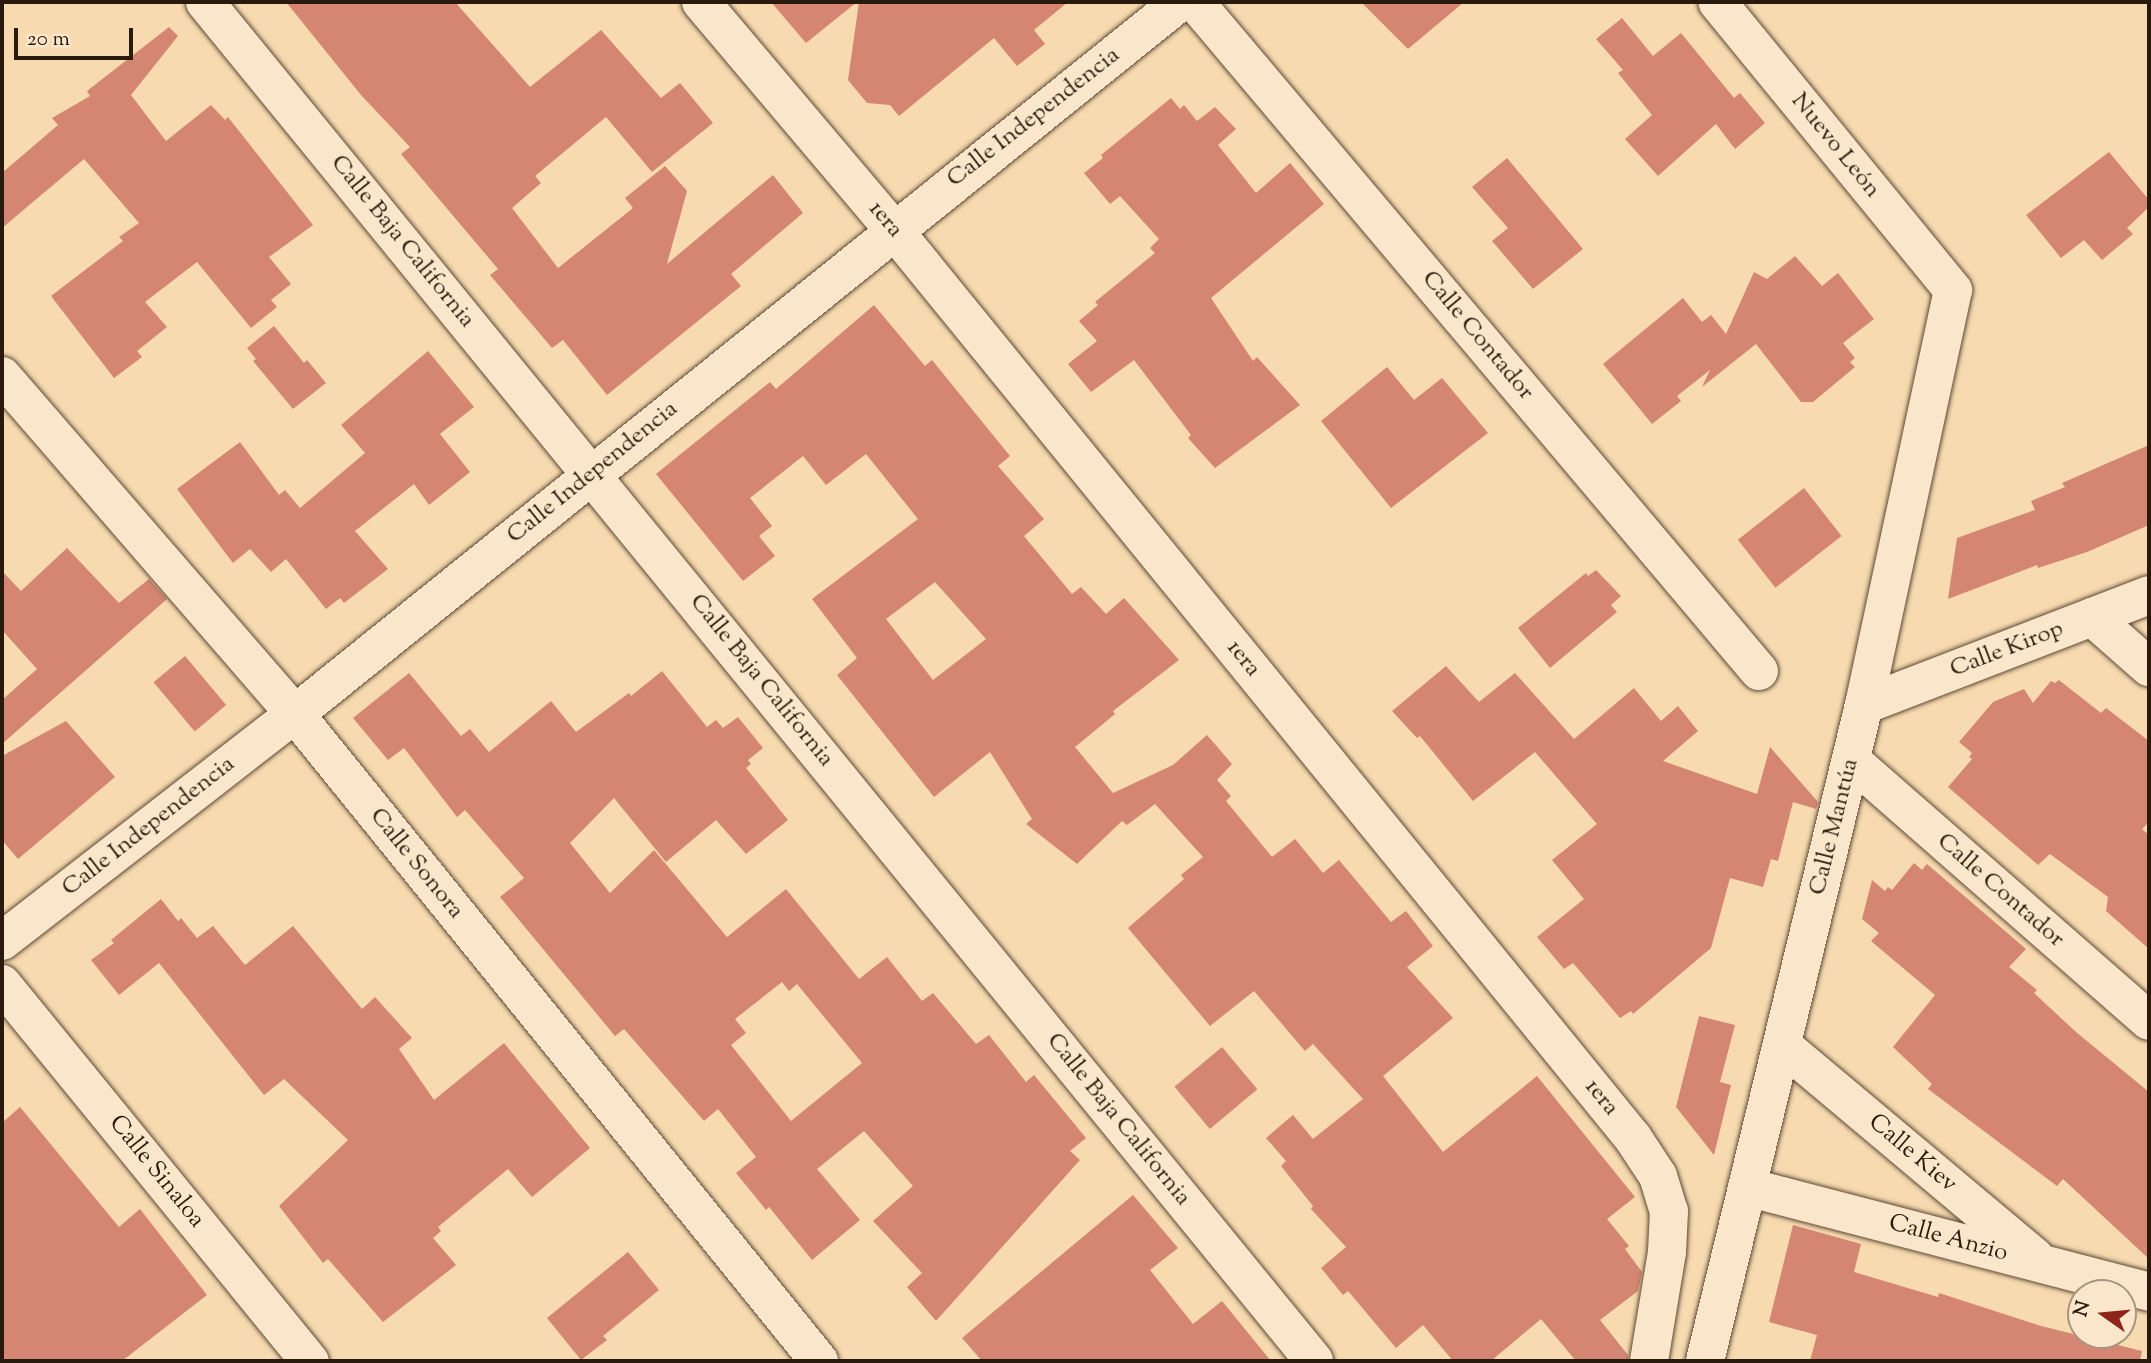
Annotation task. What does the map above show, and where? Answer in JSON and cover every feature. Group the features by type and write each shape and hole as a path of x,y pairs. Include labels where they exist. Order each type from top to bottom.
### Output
{"street":[{"name":"Calle Baja California","path":"205,2 593,474 1314,1361"},
{"name":"1era","path":"701,2 893,229 1633,1138 1658,1176 1669,1211 1667,1252 1649,1361"},
{"name":"Calle Independencia","path":"2,941 295,714 893,229 1180,2"},
{"name":"Calle Contador","path":"1195,2 1759,671"},
{"name":"Nuevo León","path":"1717,2 1953,290"},
{"name":"Calle Mantúa","path":"1705,1361 1864,705 1953,290"},
{"name":"Calle Sonora","path":"2,376 295,714 819,1361"},
{"name":"Calle Kirop","path":"1864,705 2149,595"},
{"path":"2092,617 2149,667"},
{"name":"Calle Contador","path":"1851,760 2149,1021"},
{"name":"Calle Sinaloa","path":"2,984 310,1361"},
{"name":"Calle Kiev","path":"1782,1045 2042,1264"},
{"name":"Calle Anzio","path":"1747,1187 2149,1292"}],"building":[{"path":"286,2 455,2 530,87 601,30 661,98 680,83 713,123 652,172 606,117 535,176 541,183 512,208 558,268 633,208 625,198 665,166 687,191 667,264 773,175 803,213 731,274 741,286 607,395 563,340 552,348 490,275 498,269 401,154 410,147 361,95"},
{"path":"771,2 857,2 806,43"},
{"path":"859,2 1068,2 1034,30 1045,44 1017,66 994,38 899,116 890,105 867,103 848,80"},
{"path":"1361,2 1464,2 1408,49"},
{"path":"1622,18 1653,56 1681,33 1734,98 1740,93 1765,123 1735,149 1716,124 1658,176 1625,139 1652,115 1618,73 1623,70 1596,39"},
{"path":"169,27 178,36 131,95 166,141 211,105 225,120 228,117 313,225 269,257 291,284 271,300 277,307 251,328 197,262 145,302 167,327 137,351 142,357 114,378 51,296 123,241 119,237 139,223 84,159 2,228 2,173 58,125 52,118 90,96 87,91"},
{"path":"1171,98 1180,109 1184,105 1197,121 1215,107 1236,129 1218,145 1256,193 1290,163 1324,204 1211,298 1253,361 1257,357 1300,405 1215,468 1188,438 1191,435 1134,360 1091,392 1068,364 1097,341 1079,321 1098,305 1095,302 1155,253 1150,248 1159,239 1120,196 1110,204 1084,173 1103,158 1101,155"},
{"path":"2109,152 2149,200 2149,207 2127,228 2133,234 2102,260 2084,240 2061,258 2026,215"},
{"path":"1507,158 1583,249 1533,289 1492,241 1508,228 1472,187"},
{"path":"1795,256 1822,286 1838,273 1874,319 1843,343 1855,358 1850,362 1855,367 1813,402 1801,402 1756,344 1702,387 1710,370 1677,396 1681,401 1652,424 1603,364 1683,298 1702,322 1711,315 1726,334 1754,272 1767,279"},
{"path":"874,305 925,366 932,360 1010,456 998,466 1044,519 1024,536 1072,594 1081,587 1106,614 1124,598 1179,660 1113,711 1115,714 1075,747 1113,793 1173,765 1207,735 1232,764 1217,780 1231,796 1226,801 1272,857 1295,839 1323,873 1339,860 1391,922 1406,911 1433,946 1407,967 1453,1018 1383,1076 1443,1152 1537,1076 1635,1197 1607,1219 1629,1246 1625,1249 1642,1272 1638,1291 1600,1320 1628,1355 1628,1361 1576,1361 1541,1319 1491,1361 1453,1361 1423,1325 1396,1348 1348,1291 1343,1295 1321,1268 1346,1247 1311,1209 1313,1206 1281,1166 1286,1161 1266,1138 1293,1115 1313,1139 1363,1099 1313,1044 1305,1051 1254,991 1210,1026 1128,928 1184,879 1181,875 1203,857 1155,804 1127,825 1122,821 1077,864 1026,824 1032,819 990,752 934,797 837,675 857,658 812,599 918,519 866,454 826,485 803,456 750,498 772,526 759,536 775,556 743,581 656,474 770,382 776,389","holes":["935,582 986,639 933,680 886,619"]},
{"path":"274,326 304,363 307,360 326,383 293,409 253,361 256,359 247,348"},
{"path":"428,351 474,407 440,434 470,472 429,505 414,484 355,531 388,569 344,603 340,598 326,609 286,559 271,572 250,549 233,563 177,489 240,442 279,495 285,490 300,508 365,453 341,425"},
{"path":"1387,367 1414,400 1442,378 1488,433 1391,508 1321,421"},
{"path":"2149,445 2149,525 2087,552 2038,568 2037,565 1948,599 1957,538 2035,510 2031,501 2065,487 2062,483"},
{"path":"1804,488 1842,536 1775,588 1738,540"},
{"path":"67,548 119,603 149,579 167,599 2,744 2,700 37,669 2,630 2,571 21,591"},
{"path":"1596,570 1621,596 1611,605 1617,612 1550,668 1518,628 1586,573 1588,576"},
{"path":"185,656 226,705 195,731 154,682"},
{"path":"1446,666 1479,702 1515,673 1574,739 1634,688 1661,721 1678,706 1698,731 1663,761 1757,794 1770,747 1818,802 1816,809 1793,802 1778,861 1771,859 1763,887 1730,878 1711,948 1633,1014 1631,1011 1620,1018 1573,963 1564,969 1537,937 1584,899 1552,860 1597,824 1535,752 1473,801 1420,736 1417,738 1392,711"},
{"path":"662,671 707,727 716,720 723,728 738,717 763,748 748,760 751,764 746,768 788,820 746,854 716,820 666,862 614,798 570,843 610,893 654,850 727,937 786,889 859,979 887,957 922,1001 933,993 976,1044 989,1035 1026,1082 1034,1075 1086,1138 1070,1151 1080,1160 936,1321 907,1287 922,1273 873,1221 913,1186 864,1131 817,1169 860,1220 812,1260 769,1207 766,1210 736,1173 756,1157 718,1109 704,1121 624,1029 615,1036 500,897 524,878 465,810 457,817 404,748 388,760 353,718 409,673 461,736 470,729 489,752 551,701 576,732 629,693 631,696","holes":["782,982 789,991 797,984 862,1063 791,1121 731,1045 746,1033 735,1019"]},
{"path":"2059,680 2101,713 2106,708 2149,741 2149,822 2142,829 2149,835 2149,949 2106,911 2108,897 2050,854 2038,865 1948,787 1972,759 1969,757 1972,753 1959,742 1993,702 2024,689 2033,703 2051,681 2055,683"},
{"path":"66,721 115,777 18,859 2,840 2,756"},
{"path":"1914,863 1922,870 1927,864 2026,949 2009,967 2037,990 2034,993 2076,1032 2149,1092 2149,1259 2063,1179 2057,1186 1928,1089 1932,1084 1893,1047 1935,995 1871,941 1879,933 1862,919 1872,880 1885,891 1888,887 1892,890"},
{"path":"161,899 178,921 181,918 197,938 213,926 245,965 293,926 362,1009 375,997 412,1038 399,1049 434,1100 504,1043 590,1148 532,1197 508,1169 438,1227 441,1231 433,1238 456,1265 383,1322 328,1259 323,1263 279,1206 348,1140 284,1079 264,1095 159,963 119,995 91,960 114,943 111,940"},
{"path":"1699,1016 1735,1025 1720,1082 1731,1085 1714,1155 1676,1107"},
{"path":"1222,1047 1257,1089 1210,1129 1175,1087"},
{"path":"20,1107 119,1227 140,1209 207,1295 122,1361 2,1361 2,1123"},
{"path":"1133,1195 1178,1248 1150,1270 1193,1324 1222,1301 1271,1361 982,1361 962,1338"},
{"path":"1793,1225 1861,1244 1854,1272 1938,1297 1939,1293 2067,1332 2067,1349 2142,1351 2140,1361 1810,1361 1817,1335 1769,1322"},
{"path":"628,1252 659,1290 603,1336 607,1340 581,1360 547,1318"}]}
